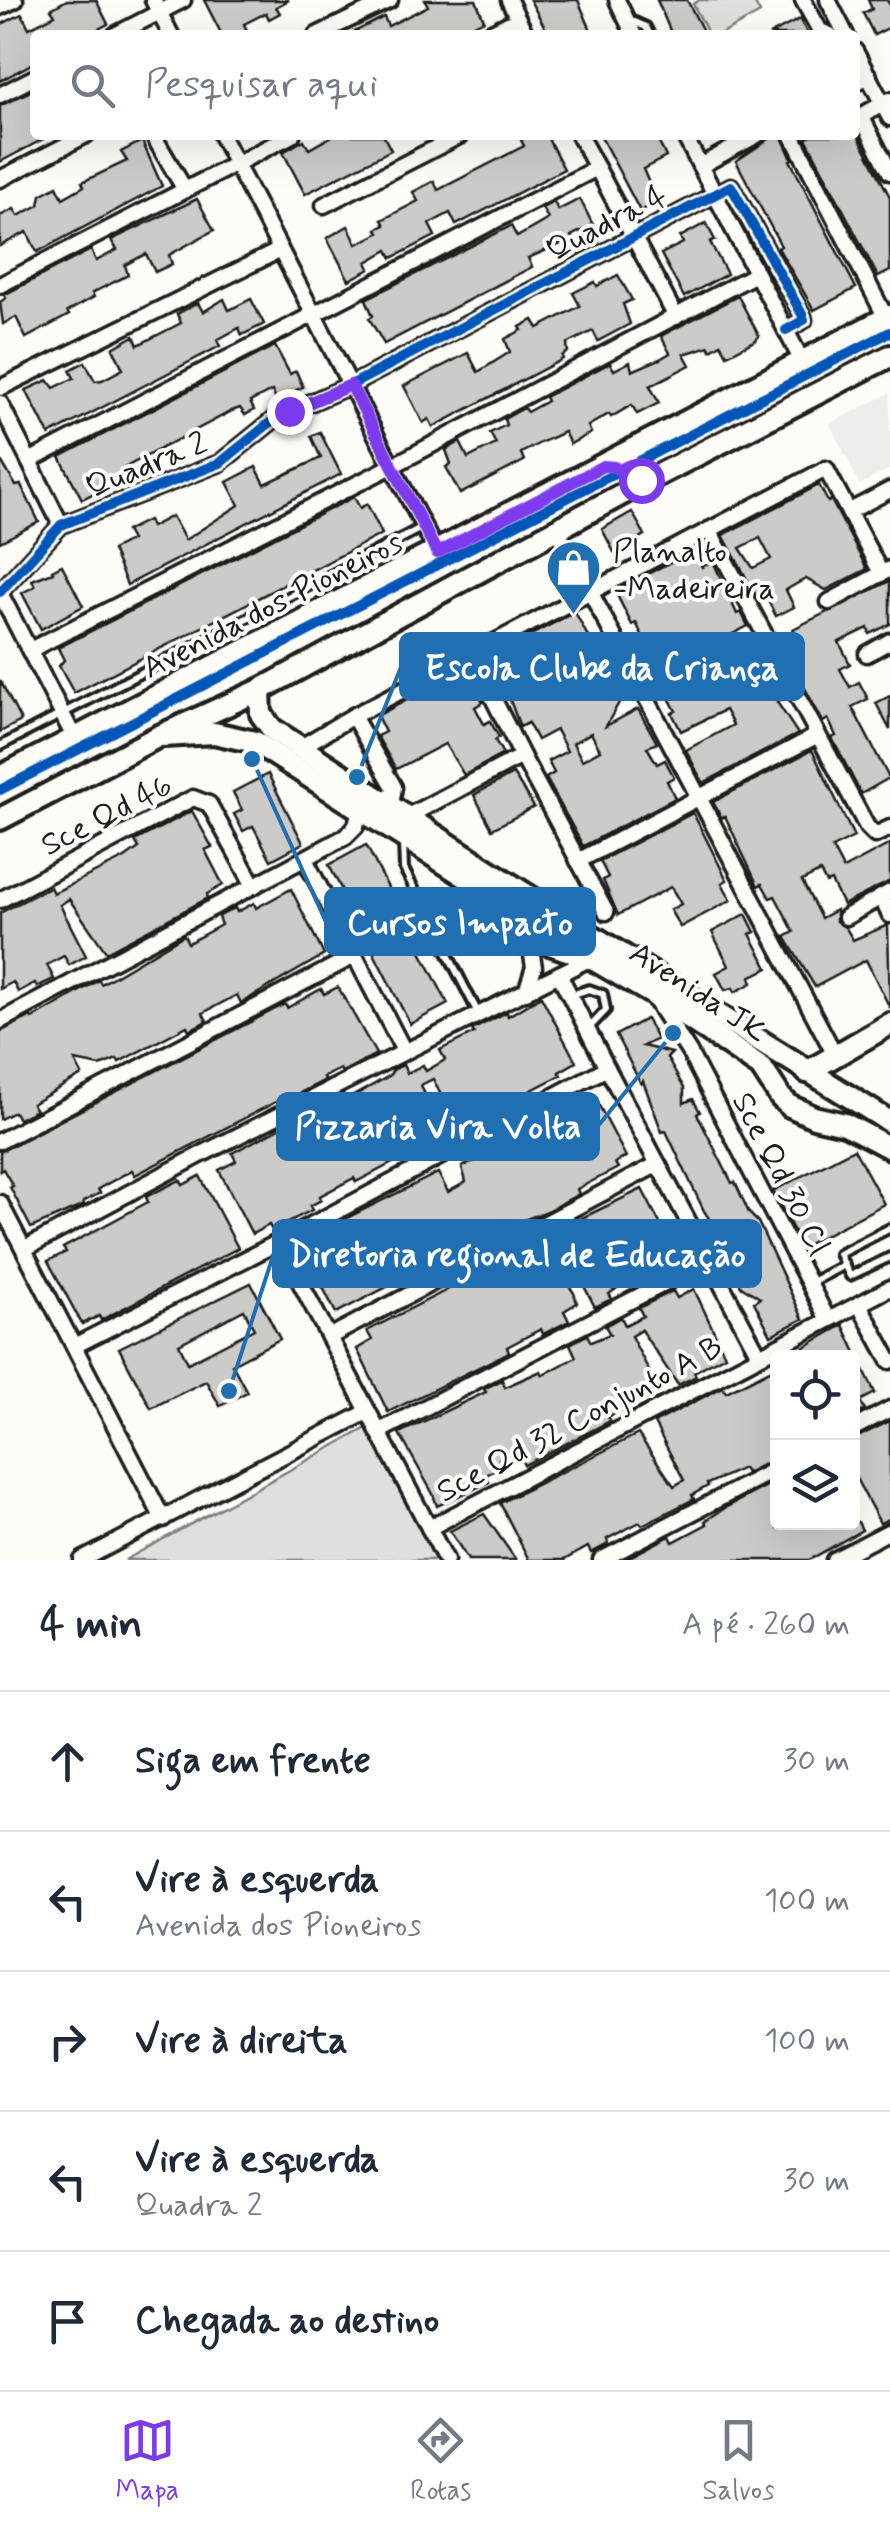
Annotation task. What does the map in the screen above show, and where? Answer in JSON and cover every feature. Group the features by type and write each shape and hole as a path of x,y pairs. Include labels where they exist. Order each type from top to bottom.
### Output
{"main road":[{"name":"Avenida dos Pioneiros","path":"10,773 888,317"},
{"name":"Avenida dos Pioneiros","path":"0,819 158,737 260,690 622,493 890,356"},
{"path":"634,450 632,473 637,480 648,480"},
{"path":"603,466 614,467 621,473 622,493"},
{"path":"210,668 211,691 222,701 232,702"},
{"name":"Avenida JK","path":"260,690 259,706 266,721 482,887 512,925 530,937 591,958 651,993 762,1067 781,1098 802,1112 845,1124 890,1148"},
{"name":"Avenida JK","path":"158,737 214,733 238,736 270,750 360,808 397,820 522,892 890,1122"},
{"path":"10,773 30,774 37,785 36,802"},
{"path":"504,912 509,897 522,892"},
{"path":"775,1090 780,1072 834,1054 890,1024"}],"street":[{"path":"0,7 15,0"},
{"path":"122,30 156,6 183,0"},
{"path":"327,30 390,0"},
{"path":"509,0 524,30"},
{"path":"617,0 632,30"},
{"path":"803,0 819,30"},
{"path":"828,0 843,30"},
{"path":"156,6 169,30"},
{"path":"496,30 518,19"},
{"path":"862,79 888,107 862,116 890,172"},
{"path":"0,95 30,80"},
{"path":"0,178 76,140"},
{"path":"156,140 185,190"},
{"path":"224,140 437,553"},
{"path":"0,286 282,140"},
{"path":"324,206 451,140"},
{"path":"581,140 676,318"},
{"path":"687,140 803,364"},
{"path":"700,166 748,140"},
{"path":"795,140 888,317"},
{"path":"30,461 597,168"},
{"name":"Quadra 4","path":"351,385 731,186 803,316 804,320 786,330"},
{"path":"0,388 280,250"},
{"path":"30,650 754,276"},
{"name":"Quadra 2","path":"61,525 220,463 277,418 351,385"},
{"path":"0,403 61,525 0,593 76,739"},
{"path":"301,747 353,716 826,469 886,571 829,602"},
{"path":"850,511 890,490"},
{"path":"557,529 834,1054"},
{"path":"709,530 870,832 875,835 890,828"},
{"path":"867,654 890,641"},
{"path":"472,656 606,912"},
{"path":"353,716 394,787 397,820"},
{"path":"578,861 816,736"},
{"path":"331,845 397,820 522,756"},
{"name":"Sce Qd 46","path":"0,900 193,798 209,804 254,886"},
{"path":"0,1021 331,845 352,832 360,808"},
{"path":"305,859 404,1051"},
{"path":"846,917 885,895 890,914"},
{"path":"526,992 534,967 530,937"},
{"path":"0,1141 354,956"},
{"path":"24,1249 204,1153 591,958"},
{"path":"559,974 759,1355"},
{"name":"Sce Qd 30 Cl","path":"651,993 688,1052 827,1318"},
{"path":"688,1052 695,1032 704,1028"},
{"path":"74,1346 607,1068"},
{"path":"328,1337 658,1164"},
{"path":"0,1202 163,1519"},
{"name":"Sce Qd 32 Conjunto A B","path":"279,1242 429,1528 890,1288"},
{"path":"378,1432 707,1261"},
{"path":"858,1304 890,1361"},
{"path":"860,1424 890,1409"},
{"path":"82,1560 367,1412"},
{"path":"601,1560 770,1472"},
{"path":"429,1528 446,1560"},
{"path":"834,1560 890,1531"}],"lane":[{"path":"626,18 648,30"},
{"path":"0,746 423,526"},
{"path":"397,820 404,869 478,1014"},
{"path":"570,995 588,988 602,994 606,1010 588,1030"},
{"path":"890,1228 839,1254 850,1276 890,1256"},
{"path":"809,1284 844,1265"}],"shaded area":[{"path":"700,0 753,0 760,13 729,30 706,30 693,4"},
{"path":"890,393 890,469 860,485 830,424"},
{"path":"374,1424 435,1560 125,1560"}],"building":[{"path":"67,0 96,0 108,24 97,30 30,30 30,65 0,81 0,25 22,14 29,28 55,15 51,9"},
{"path":"204,0 289,0 276,7 280,13 269,19 266,13 244,24 247,30 219,30"},
{"path":"425,0 476,0 484,20 464,30 358,30 384,17 388,26 428,6"},
{"path":"530,0 578,0 591,30 546,30"},
{"path":"657,0 687,0 702,30 670,30"},
{"path":"868,0 887,0 890,5 890,27 874,35 863,13 872,9"},
{"path":"800,19 806,30 779,30"},
{"path":"30,91 30,140 42,140 0,162 0,106"},
{"path":"860,139 890,197 890,271 878,277 807,140"},
{"path":"304,140 309,149 325,140 386,140 391,150 305,194 283,152"},
{"path":"521,140 549,140 564,169 456,225 450,213 429,224 435,236 392,258 388,250 367,262 370,269 349,280 327,238 348,226 357,244 379,233 377,229 385,225 382,220 418,201 413,192 434,181 438,190 524,146"},
{"path":"603,140 658,140 666,157 643,169 657,202 640,211"},
{"path":"768,140 783,140 856,288 814,310 778,248 781,246 736,161"},
{"path":"142,141 162,186 37,252 27,232 0,246 0,216 14,209 18,216 39,205 41,195 57,186 63,198 84,186 82,182 127,161 121,152"},
{"path":"197,199 214,230 169,255 172,264 155,272 146,254 125,265 128,275 92,293 94,297 67,312 69,315 26,338 16,317 3,324 0,302 6,298 4,295 91,250 96,261 117,250 111,240"},
{"path":"580,199 593,225 571,236 573,239 528,258 532,267 384,344 369,318 373,316 366,299 511,226 517,237 548,219 542,208 554,202 558,210"},
{"path":"706,223 715,240 710,242 727,274 684,297 661,254 683,243 680,237"},
{"path":"618,275 632,300 623,304 630,324 598,341 593,331 567,344 568,352 563,359 433,427 429,419 423,423 404,386 468,353 478,372 510,352 505,339 522,330 520,327 533,320 538,328 580,306 573,293"},
{"path":"738,296 759,336 756,340 727,355 721,344 711,350 709,346 684,354 690,365 650,386 659,403 637,414 632,405 611,417 609,414 588,426 591,433 570,444 564,432 542,442 521,453 524,461 460,494 446,467 451,464 446,450 460,442 468,458 496,444 490,433 506,425 504,419 524,408 527,412 547,401 545,397 610,363 614,370 630,362 632,371 660,359 670,353 661,336"},
{"path":"224,299 229,310 251,299 264,324 242,335 239,328 217,340 220,346 49,435 26,390 48,380 54,388 74,378 70,370 85,362 95,381 102,380 123,369 113,348 134,336 138,345 181,323 177,314 198,303 203,312"},
{"path":"275,346 290,374 296,371 303,387 276,400 272,391 250,402 254,410 245,415 240,408 232,411 122,469 126,477 82,499 60,457"},
{"path":"320,432 341,474 127,585 112,550 131,540 126,531 148,520 151,527 172,516 185,540 239,505 227,482 256,467 265,484 321,458 311,436"},
{"path":"0,459 16,486 21,485 39,522 0,542"},
{"path":"819,485 867,569 826,590 806,579 798,583 786,590 794,607 776,616 767,599 760,603 723,535","holes":["760,538 771,559 753,568 740,548"]},
{"path":"354,497 360,508 367,504 382,534 74,693 59,666 64,660 58,648"},
{"path":"632,512 645,535 614,552 602,529"},
{"path":"694,550 702,567 713,561 737,614 741,612 748,626 717,642 727,663 755,648 786,697 777,702 798,734 703,783 686,750 733,725 725,710 681,731 672,713 676,711 658,677 662,675 615,591","holes":["711,668 721,688 702,698 692,679"]},
{"path":"62,565 83,606 41,629 22,593 35,586 32,580"},
{"path":"890,581 890,624 870,634 868,628 839,642 850,664 840,669 850,687 859,682 868,699 852,707 889,778 861,794 832,738 836,736 828,719 823,722 787,654 793,651 786,638 795,633 793,629"},
{"path":"575,612 621,699 606,726 638,709 657,743 647,747 657,764 665,760 674,777 667,781 675,798 583,846 546,778 554,773 548,761 567,751 556,730 537,740 528,723 520,727 493,655","holes":["591,733 600,750 582,760 573,743"]},
{"path":"466,669 483,702 475,707 484,724 490,721 503,754 464,775 445,744 396,769 377,736 385,732 377,716"},
{"path":"0,680 21,721 0,732"},
{"path":"890,696 890,730 876,703"},
{"path":"812,750 854,837 832,848 843,869 890,844 890,881 843,905 831,881 826,883 820,872 802,881 821,918 836,910 836,921 853,940 888,925 890,1008 866,960 815,987 785,937 794,932 775,896 770,898 762,884 758,886 725,816 722,818 713,802"},
{"path":"268,774 303,843 271,860 253,826 243,831 234,814 242,810 233,792"},
{"path":"513,774 534,807 492,829 474,795"},
{"path":"192,811 212,847 205,850 223,885 207,894 208,898 106,952 69,899 60,905 86,956 69,965 64,956 47,965 54,979 37,987 35,983 18,992 13,982 0,989 0,913 50,887 53,893 125,858 139,848 135,841"},
{"path":"693,813 727,880 722,883 731,900 680,927 670,910 681,904 671,887 618,915 603,880 608,877 600,861"},
{"path":"366,845 448,1004 410,1024 329,865"},
{"path":"291,889 324,955 241,1003 237,995 203,1013 207,1021 189,1030 187,1026 119,1062 117,1059 100,1066 75,1061 82,1075 32,1104 36,1110 18,1119 14,1112 0,1119 0,1032 32,1019 99,980 101,984 184,935 188,943 221,925 218,917 235,908 237,912 254,903 256,908"},
{"path":"746,914 755,932 750,934 768,968 750,977 752,983 735,992 733,988 725,990 716,973 729,966 712,932"},
{"path":"338,987 376,1054 323,1077 325,1080 135,1175 132,1170 98,1189 100,1193 84,1205 31,1228 10,1187 13,1186 3,1169 0,1171 0,1152 285,1004 287,1008 321,989 324,994"},
{"path":"541,996 576,1062 559,1072 561,1075 526,1093 529,1097 460,1133 433,1079 421,1085 444,1142 410,1161 408,1155 356,1182 354,1178 320,1196 321,1200 310,1206 312,1210 272,1230 269,1225 252,1234 219,1170 236,1161 232,1153 341,1096 337,1105 403,1065 407,1073 423,1065 426,1071 445,1060 440,1050"},
{"path":"646,1019 657,1039 643,1046 672,1053 667,1058 684,1088 684,1103 693,1099 732,1183 735,1182 749,1213 758,1222 803,1319 771,1335 754,1302 760,1298 741,1286 735,1273 738,1271 719,1242 721,1237 704,1211 666,1131 662,1132 643,1081 641,1084 616,1035"},
{"path":"594,1096 626,1157 615,1163 618,1168 577,1189 579,1194 545,1212 508,1226 505,1220 471,1237 476,1246 459,1255 457,1251 336,1313 304,1250 321,1241 319,1237 351,1216 438,1173 448,1192 466,1182 462,1167 475,1161 473,1157 488,1149 493,1158 512,1149 506,1137 558,1111 556,1107 573,1098 578,1105"},
{"path":"854,1149 884,1204 802,1247 773,1191"},
{"path":"200,1176 238,1248 101,1320 99,1316 82,1324 48,1261 66,1252 63,1248 148,1202 146,1197 180,1180 183,1185"},
{"path":"642,1189 678,1258 641,1271 609,1294 612,1299 595,1307 555,1231"},
{"path":"538,1239 574,1293 577,1303 564,1311 569,1321 543,1334 541,1329 507,1347 509,1352 388,1412 357,1349 372,1340 367,1331 488,1269 490,1273 513,1261 512,1255"},
{"path":"251,1283 280,1339 232,1364 247,1392 220,1406 206,1381 151,1408 119,1348","holes":["244,1310 254,1329 188,1363 179,1344"]},
{"path":"694,1289 725,1355 678,1385 641,1330 631,1336 659,1390 608,1417 610,1421 524,1465 516,1450 499,1459 503,1466 486,1475 489,1482 437,1506 399,1433 486,1392 484,1389 502,1380 505,1387 541,1371 543,1375 576,1357 570,1344 587,1335 591,1342 610,1334 605,1326 621,1317 625,1325 643,1316 639,1308 673,1291 677,1298"},
{"path":"843,1325 855,1350 799,1350"},
{"path":"860,1361 875,1393 860,1401"},
{"path":"770,1370 770,1461 746,1473 743,1468 707,1484 692,1495 694,1499 607,1539 608,1544 591,1553 588,1547 564,1560 529,1560 500,1503 638,1434 674,1486 684,1480 654,1423 723,1387 726,1392"},
{"path":"890,1421 890,1518 880,1523 860,1486 860,1436"},
{"path":"770,1484 770,1530 860,1530 860,1526 862,1530 809,1560 624,1560 670,1536 673,1542 707,1524 705,1521"},
{"path":"484,1514 516,1560 468,1560 450,1531"}],"cycle path":[{"path":"0,592 61,525 220,463 277,417 351,385 731,186 803,316 804,320 786,330"},
{"path":"0,790 890,332"}],"place":[{"name":"Planalto -Madeireira","path":"574,617"},
{"name":"Cursos Impacto","path":"252,759"},
{"name":"Escola Clube da Criança","path":"357,777"},
{"name":"Pizzaria Vira Volta","path":"673,1033"},
{"name":"Diretoria regional de Educação","path":"229,1391"}],"route":[{"path":"289,411 351,385 437,553 603,466 619,470 630,465 634,477 641,480"}]}
